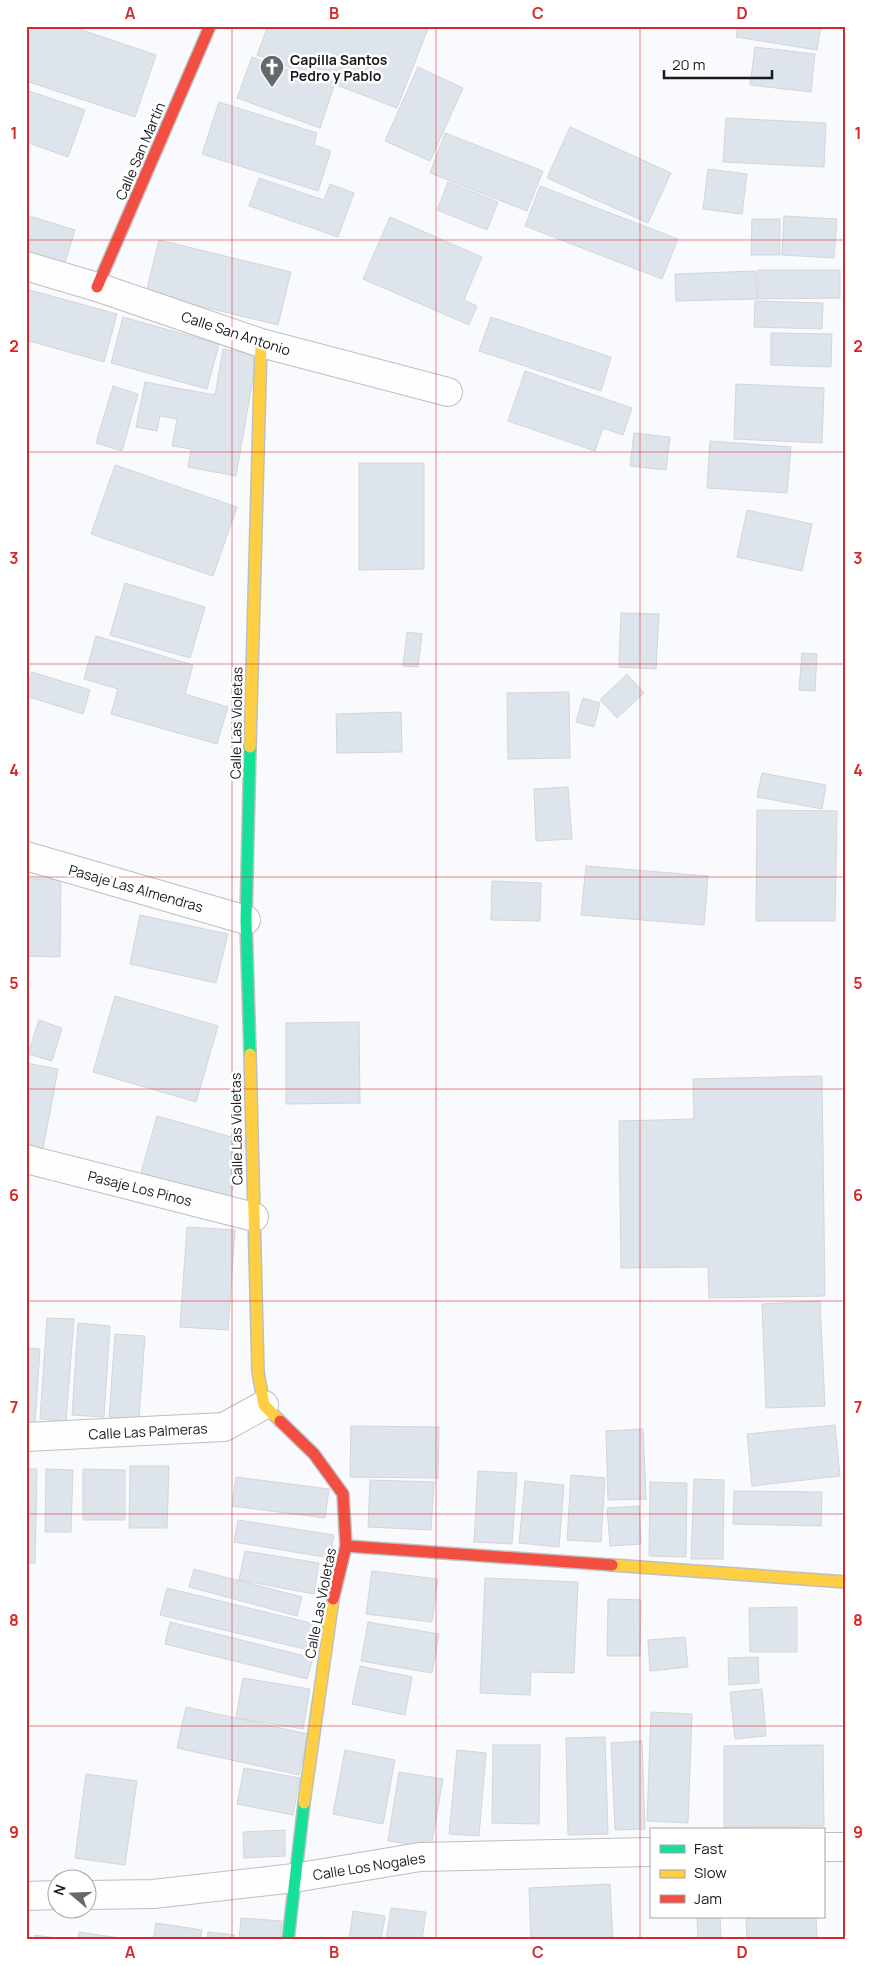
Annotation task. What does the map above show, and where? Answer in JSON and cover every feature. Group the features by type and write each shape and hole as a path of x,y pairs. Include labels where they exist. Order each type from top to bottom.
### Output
{"street":[{"name":"Calle San Martín","path":"97,287 210,26"},
{"name":"Calle San Antonio","path":"26,266 97,287 261,343 448,392"},
{"name":"Calle Las Violetas","path":"261,343 246,920 258,1372 264,1405 314,1454 343,1494 346,1546 330,1611 294,1878 288,1940"},
{"name":"Pasaje Las Almendras","path":"26,856 246,920"},
{"name":"Pasaje Los Pinos","path":"26,1159 254,1217"},
{"name":"Calle Las Palmeras","path":"26,1437 224,1426 264,1405"},
{"path":"346,1546 846,1582"},
{"path":"824,1847 846,1847"},
{"name":"Calle Los Nogales","path":"98,1895 153,1894 294,1878 420,1857 650,1852"},
{"path":"26,1896 48,1895"}],"building":[{"path":"26,26 70,26 156,55 135,117 26,81"},
{"path":"268,26 429,26 397,108 257,55"},
{"path":"738,26 821,26 817,50 736,37"},
{"path":"755,47 815,54 811,92 750,85"},
{"path":"252,57 334,86 320,128 237,98"},
{"path":"418,67 463,88 430,161 385,141"},
{"path":"26,90 85,110 68,157 26,142"},
{"path":"219,102 317,133 314,145 331,151 318,191 202,154"},
{"path":"726,118 826,123 824,167 723,162"},
{"path":"570,127 671,173 648,223 547,178"},
{"path":"445,133 543,171 527,211 430,173"},
{"path":"708,169 747,174 742,214 703,209"},
{"path":"259,178 324,200 330,184 354,193 338,237 249,206"},
{"path":"448,182 498,202 487,230 437,210"},
{"path":"540,186 678,239 662,279 525,226"},
{"path":"26,215 75,230 63,269 26,257"},
{"path":"784,216 837,219 834,258 782,255"},
{"path":"390,217 482,257 464,300 477,306 469,325 363,279"},
{"path":"752,219 780,219 780,255 751,255"},
{"path":"159,240 291,272 278,325 146,293"},
{"path":"758,270 840,270 840,298 758,299"},
{"path":"756,271 757,299 676,301 675,274"},
{"path":"26,289 117,314 104,362 26,340"},
{"path":"755,301 823,303 822,329 754,327"},
{"path":"123,317 219,344 207,389 111,363"},
{"path":"491,317 611,357 601,391 479,351"},
{"path":"771,333 832,334 831,367 771,365"},
{"path":"223,349 257,355 236,476 188,467 191,449 172,446 177,419 160,416 157,431 136,427 145,382 215,395"},
{"path":"525,371 632,408 623,435 603,428 595,451 508,421"},
{"path":"736,384 824,388 822,443 734,439"},
{"path":"113,386 138,394 122,451 96,443"},
{"path":"634,433 670,437 666,470 630,466"},
{"path":"710,441 791,447 787,493 707,488"},
{"path":"359,463 424,463 424,569 359,570"},
{"path":"115,465 237,507 213,576 91,534"},
{"path":"747,510 812,524 802,571 737,557"},
{"path":"125,583 205,607 190,658 110,635"},
{"path":"621,613 659,614 656,669 619,667"},
{"path":"407,632 422,634 418,667 403,666"},
{"path":"96,636 193,665 185,694 228,707 217,744 111,714 118,689 84,679"},
{"path":"802,653 817,654 815,691 799,690"},
{"path":"32,672 90,690 83,714 26,696 26,688"},
{"path":"627,674 644,693 617,718 600,700"},
{"path":"569,692 570,758 508,759 507,693"},
{"path":"583,698 600,703 594,727 576,722"},
{"path":"401,712 402,752 337,753 336,714"},
{"path":"762,773 826,785 822,809 757,797"},
{"path":"568,787 572,839 536,841 534,789"},
{"path":"757,810 837,811 835,921 756,921"},
{"path":"586,866 708,876 704,925 581,915"},
{"path":"26,879 61,879 60,957 26,956"},
{"path":"492,881 541,883 540,921 491,920"},
{"path":"140,915 228,934 216,983 130,964"},
{"path":"115,996 218,1026 196,1102 93,1072"},
{"path":"39,1020 62,1028 52,1061 28,1054"},
{"path":"359,1022 360,1103 286,1104 286,1023"},
{"path":"26,1063 58,1069 43,1149 26,1146"},
{"path":"822,1076 825,1296 709,1298 708,1267 621,1268 619,1121 694,1119 693,1079"},
{"path":"157,1116 246,1141 229,1202 140,1176"},
{"path":"187,1227 235,1230 228,1330 180,1327"},
{"path":"820,1301 825,1406 766,1408 762,1304"},
{"path":"47,1318 74,1319 66,1421 40,1419"},
{"path":"78,1323 110,1326 104,1417 72,1415"},
{"path":"115,1334 145,1336 139,1419 109,1417"},
{"path":"26,1348 40,1349 35,1423 26,1423"},
{"path":"835,1425 840,1476 752,1486 747,1434"},
{"path":"351,1426 439,1427 438,1478 350,1477"},
{"path":"643,1429 646,1499 608,1500 606,1431"},
{"path":"130,1466 169,1466 167,1528 129,1528"},
{"path":"26,1469 37,1469 35,1563 26,1563"},
{"path":"46,1469 73,1470 71,1532 45,1532"},
{"path":"83,1469 125,1470 125,1520 83,1520"},
{"path":"478,1471 517,1473 512,1544 474,1542"},
{"path":"571,1475 605,1478 601,1542 567,1540"},
{"path":"236,1477 329,1489 325,1518 232,1506"},
{"path":"694,1479 724,1480 723,1559 691,1559"},
{"path":"370,1480 434,1482 431,1530 368,1527"},
{"path":"525,1481 564,1485 559,1547 519,1543"},
{"path":"650,1482 687,1483 686,1557 649,1556"},
{"path":"734,1491 822,1492 821,1526 733,1524"},
{"path":"639,1506 641,1544 610,1546 607,1508"},
{"path":"238,1520 334,1535 330,1558 234,1542"},
{"path":"245,1551 319,1563 314,1594 239,1580"},
{"path":"194,1569 302,1597 297,1616 189,1587"},
{"path":"372,1571 438,1579 432,1622 366,1614"},
{"path":"485,1578 578,1582 574,1673 531,1672 530,1695 480,1693"},
{"path":"167,1588 319,1625 313,1651 160,1615"},
{"path":"608,1599 641,1600 640,1656 607,1656"},
{"path":"797,1607 797,1652 750,1652 749,1608"},
{"path":"170,1622 313,1658 307,1679 165,1644"},
{"path":"368,1622 439,1634 432,1673 361,1661"},
{"path":"685,1637 688,1667 650,1671 648,1640"},
{"path":"758,1657 759,1683 729,1685 728,1658"},
{"path":"360,1666 412,1677 405,1715 352,1704"},
{"path":"243,1678 310,1689 303,1729 236,1718"},
{"path":"762,1689 766,1736 735,1739 730,1692"},
{"path":"186,1707 308,1734 299,1775 177,1748"},
{"path":"651,1712 692,1714 688,1823 647,1821"},
{"path":"605,1737 608,1834 568,1835 566,1738"},
{"path":"642,1741 645,1829 615,1830 611,1743"},
{"path":"493,1745 540,1745 539,1824 492,1823"},
{"path":"823,1745 824,1826 724,1827 724,1746"},
{"path":"345,1750 395,1760 383,1824 333,1814"},
{"path":"457,1750 486,1753 479,1836 449,1834"},
{"path":"244,1768 300,1778 293,1815 237,1804"},
{"path":"399,1772 443,1779 431,1848 388,1841"},
{"path":"86,1774 137,1781 125,1865 75,1858"},
{"path":"285,1830 285,1856 244,1858 243,1832"},
{"path":"610,1884 613,1940 531,1940 529,1888"},
{"path":"391,1908 426,1912 422,1940 386,1940"},
{"path":"353,1911 385,1916 381,1940 349,1940"},
{"path":"241,1918 282,1921 280,1940 239,1940"},
{"path":"697,1918 720,1918 721,1940 698,1940"},
{"path":"746,1918 816,1918 817,1940 747,1940"},
{"path":"156,1923 202,1930 200,1940 153,1940"},
{"path":"79,1932 134,1940 78,1940"},
{"path":"208,1932 235,1935 234,1940 207,1940"},
{"path":"35,1935 69,1940 34,1940"}],"traffic: fast":[{"path":"250,747 246,920 250,1054"},
{"path":"288,1940 304,1803"}],"traffic: slow":[{"path":"250,747 261,343"},
{"path":"250,1054 258,1372 264,1405 280,1421"},
{"path":"612,1565 846,1582"},
{"path":"304,1803 333,1599"}],"traffic: jam":[{"path":"97,287 210,26"},
{"path":"280,1421 314,1454 343,1494 346,1546 333,1599"},
{"path":"346,1546 612,1565"}],"place":[{"name":"Capilla Santos Pedro y Pablo","path":"272,88"}]}
